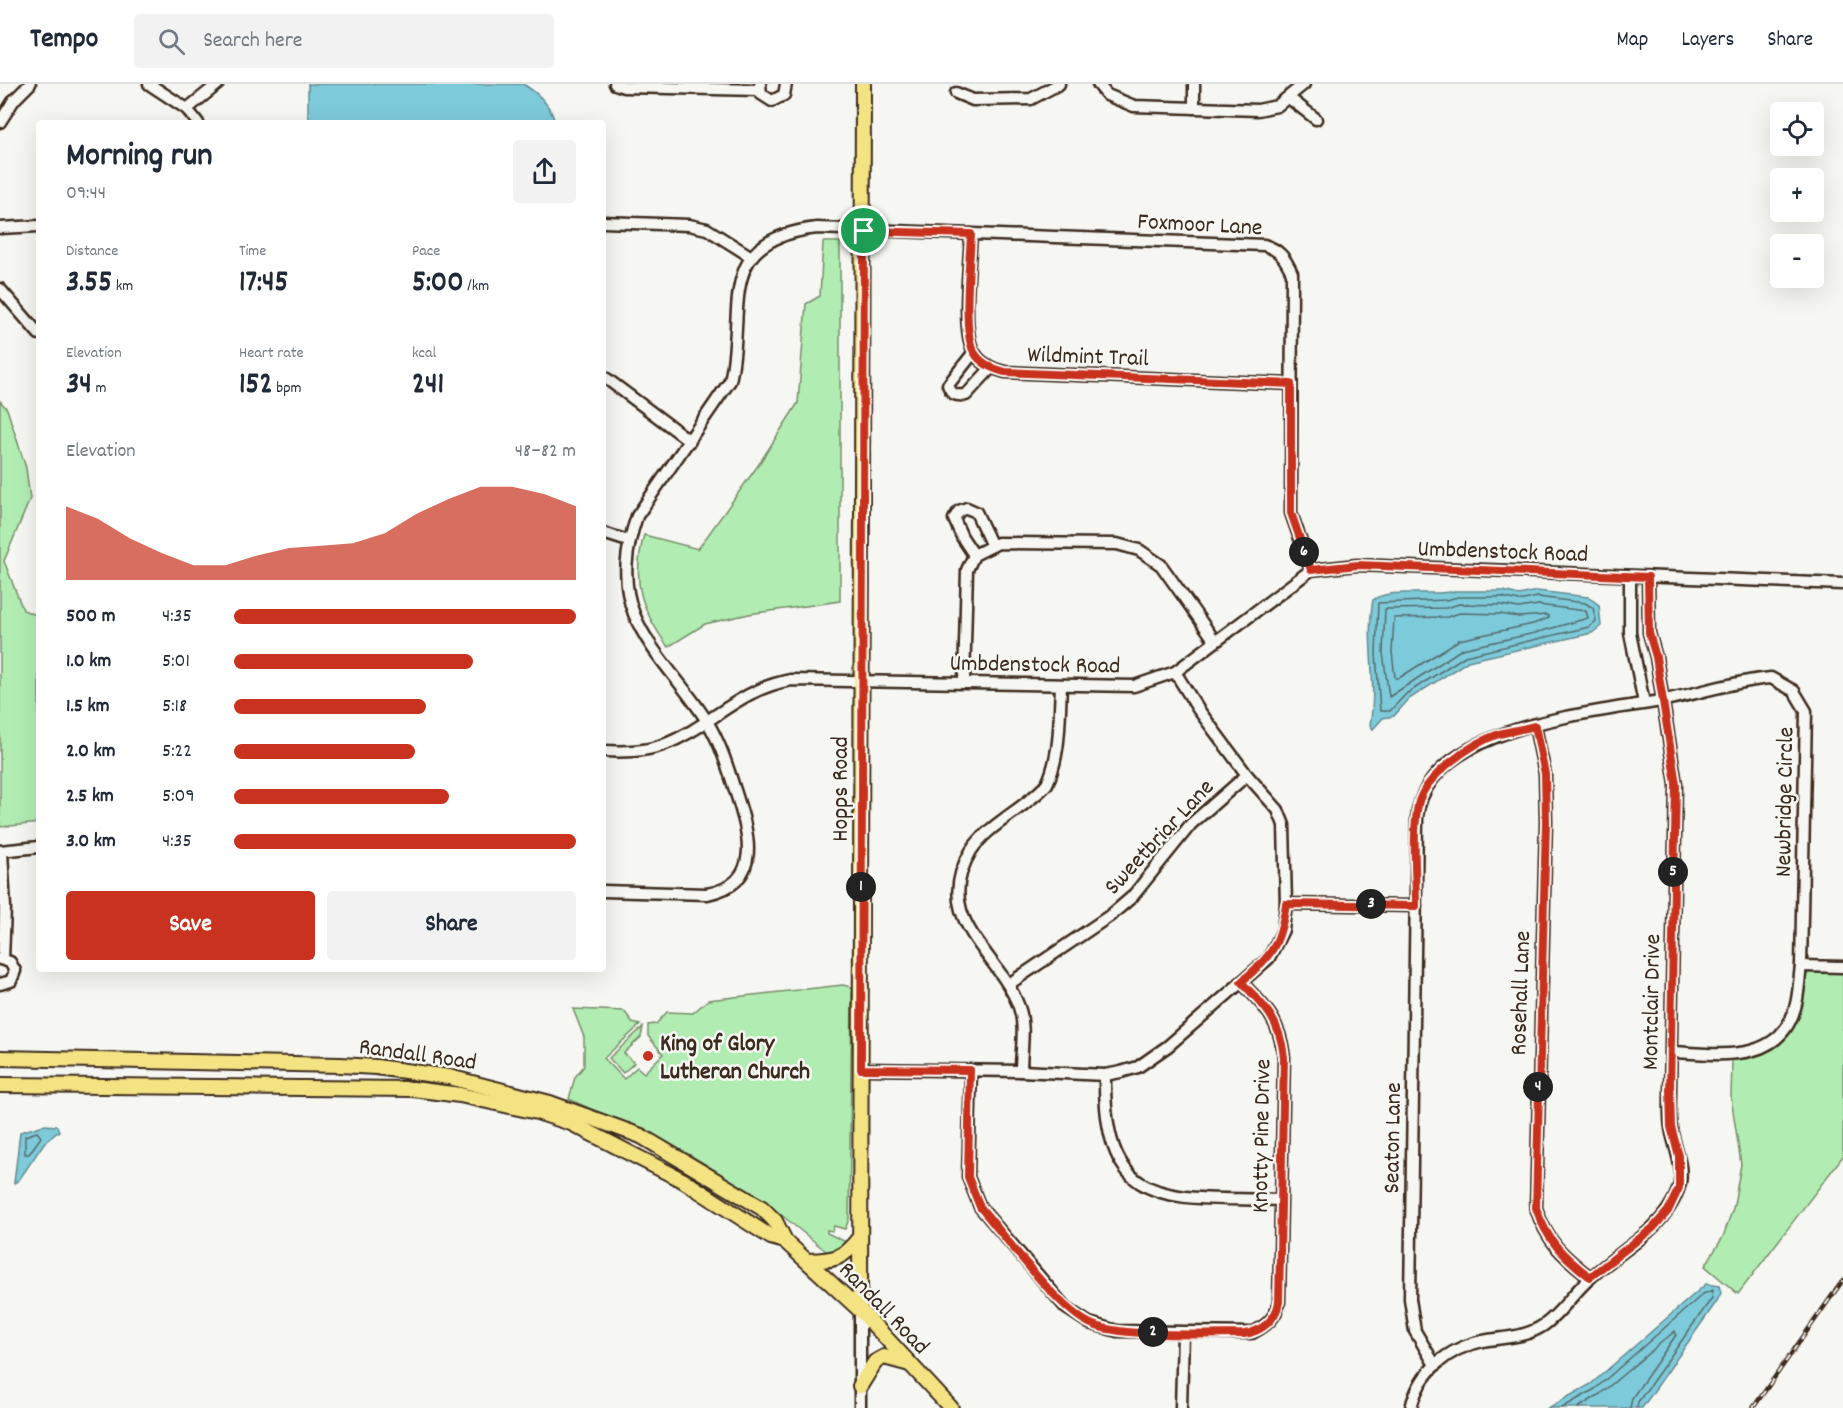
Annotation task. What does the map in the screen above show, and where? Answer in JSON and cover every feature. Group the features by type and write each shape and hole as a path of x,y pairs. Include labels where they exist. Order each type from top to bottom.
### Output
{"main road":[{"name":"Hopps Road","path":"860,1310 863,84"},
{"name":"Randall Road","path":"0,1058 376,1066 479,1083 550,1103 641,1136 762,1208 775,1221 785,1240 860,1310 951,1408"},
{"name":"Randall Road","path":"0,1085 413,1089 460,1095 537,1112 571,1123 684,1181 771,1237 785,1240"},
{"path":"808,1261 835,1260 850,1250 860,1237"},
{"path":"860,1386 875,1362 884,1357 910,1364"}],"street":[{"path":"0,122 14,100 30,84"},
{"path":"149,84 187,109 196,120"},
{"path":"187,109 218,84"},
{"path":"615,84 624,87 759,87 768,100 777,101 784,95 786,84"},
{"path":"956,93 973,100 1031,99 1059,84"},
{"path":"1098,84 1107,95 1134,106 1258,110 1277,106 1304,84"},
{"path":"1194,84 1194,108"},
{"path":"1289,98 1316,119"},
{"path":"606,222 689,225 707,229 750,256 736,299 734,365 730,381 637,516 628,541 626,579 635,617 707,721 723,756 747,830 747,861 744,872 731,886 707,894 606,891"},
{"path":"0,228 36,226"},
{"name":"Foxmoor Lane","path":"750,256 773,240 798,230 817,228 1264,245 1275,248 1284,256 1292,273 1291,513 1311,570"},
{"path":"971,234 968,326 974,352 948,385 951,393 956,396 966,395 991,368"},
{"path":"0,289 36,331"},
{"name":"Wildmint Trail","path":"974,352 991,368 1005,372 1291,384"},
{"path":"606,378 690,441"},
{"path":"974,555 954,519 959,511 967,508 976,512 992,546"},
{"path":"606,534 628,541"},
{"path":"964,682 967,570 974,555 998,543 1117,544 1139,550 1161,565 1215,641"},
{"name":"Umbdenstock Road","path":"606,751 640,751 664,744 707,721 754,690 774,683 807,680 964,682 1061,687 1134,686 1175,672 1311,570 1358,565 1843,584"},
{"path":"1630,576 1629,626 1644,704"},
{"name":"Montclair Drive","path":"1410,1408 1417,1386 1435,1365 1460,1347 1518,1336 1544,1325 1590,1277 1653,1228 1668,1211 1679,1188 1679,1156 1671,1127 1676,784 1661,701 1656,657 1649,633 1648,577"},
{"path":"861,1069 1021,1071 1105,1075 1138,1067 1168,1046 1269,958 1277,945 1286,904 1284,825 1278,810 1247,775 1198,709 1175,672"},
{"name":"Newbridge Circle","path":"1416,906 1417,818 1420,797 1426,785 1451,762 1480,743 1498,735 1535,726 1771,678 1794,691 1806,711 1801,966 1796,1007 1776,1041 1759,1050 1741,1054 1672,1052"},
{"path":"1021,1071 1020,1009 1009,984 981,950 963,920 960,882 972,849 1047,784 1057,750 1061,687"},
{"name":"Rosehall Lane","path":"1535,726 1545,774 1546,822 1536,1208 1544,1232 1568,1259 1590,1277"},
{"name":"Sweetbriar Lane","path":"1009,984 1111,915 1132,897 1191,824 1247,775"},
{"path":"0,984 10,981 15,975 10,962 2,959 5,908 1,851 36,847"},
{"path":"1286,904 1416,906"},
{"name":"Seaton Lane","path":"1416,906 1410,1299 1415,1330 1435,1365"},
{"path":"1801,966 1843,967"},
{"name":"Knotty Pine Drive","path":"970,1070 968,1177 980,1207 1066,1308 1089,1323 1118,1331 1252,1333 1267,1325 1277,1312 1282,1042 1279,1028 1265,1006 1241,982"},
{"path":"1105,1075 1108,1136 1117,1158 1132,1177 1146,1186 1179,1197 1280,1200"},
{"name":"Hopps Road","path":"860,1310 860,1408"},
{"path":"1181,1408 1183,1333"}],"green space":[{"path":"823,242 840,242 840,601 749,614 705,624 668,647 651,620 641,594 638,567 644,535 698,549 759,464 798,403 806,304 820,296"},
{"path":"0,401 7,409 26,468 30,499 4,561 23,610 36,615 36,823 0,827"},
{"path":"1809,972 1843,973 1843,1156 1738,1294 1705,1266 1723,1237 1734,1205 1741,1164 1731,1097 1732,1060 1760,1054 1781,1041 1796,1020 1804,980"},
{"path":"843,985 851,987 852,991 849,1219 845,1229 834,1226 832,1231 827,1230 827,1233 846,1242 846,1250 832,1256 763,1200 690,1155 569,1099 575,1077 584,1066 584,1037 573,1009 624,1011 633,1023 640,1025 604,1058 624,1079 637,1067 644,1073 663,1054 648,1036 648,1025 656,1024 667,1012 693,1013 708,1000"},
{"path":"643,1027 641,1037 624,1053 634,1063 623,1073 609,1058"}],"water":[{"path":"308,84 523,84 543,100 554,120 310,120"},
{"path":"1503,591 1519,595 1537,591 1588,597 1599,605 1601,626 1592,633 1468,661 1409,699 1394,716 1383,718 1373,729 1370,725 1373,694 1370,631 1373,600 1390,594"},
{"path":"44,1125 57,1126 59,1131 44,1143 19,1180 14,1183 20,1132"},
{"path":"1706,1284 1719,1286 1721,1293 1717,1301 1642,1408 1548,1408 1591,1384"}],"railway":[{"path":"1753,1408 1843,1280"}],"place":[{"name":"King of Glory Lutheran Church","path":"648,1056"}],"route":[{"path":"864,231 971,234 968,326 970,340 974,352 991,368 1005,372 1291,384 1291,513 1311,570 1358,565 1648,577 1649,633 1656,657 1661,701 1671,746 1676,784 1670,1091 1671,1127 1679,1156 1679,1188 1668,1211 1653,1228 1590,1277 1568,1259 1544,1232 1536,1208 1546,822 1545,774 1535,726 1498,735 1480,743 1451,762 1426,785 1418,804 1416,906 1356,903 1286,904 1283,930 1277,945 1269,958 1241,982 1265,1006 1279,1028 1284,1057 1279,1302 1277,1312 1267,1325 1260,1329 1244,1334 1118,1331 1102,1329 1089,1323 1066,1308 980,1207 973,1193 968,1177 970,1070 861,1069 864,231"}]}
